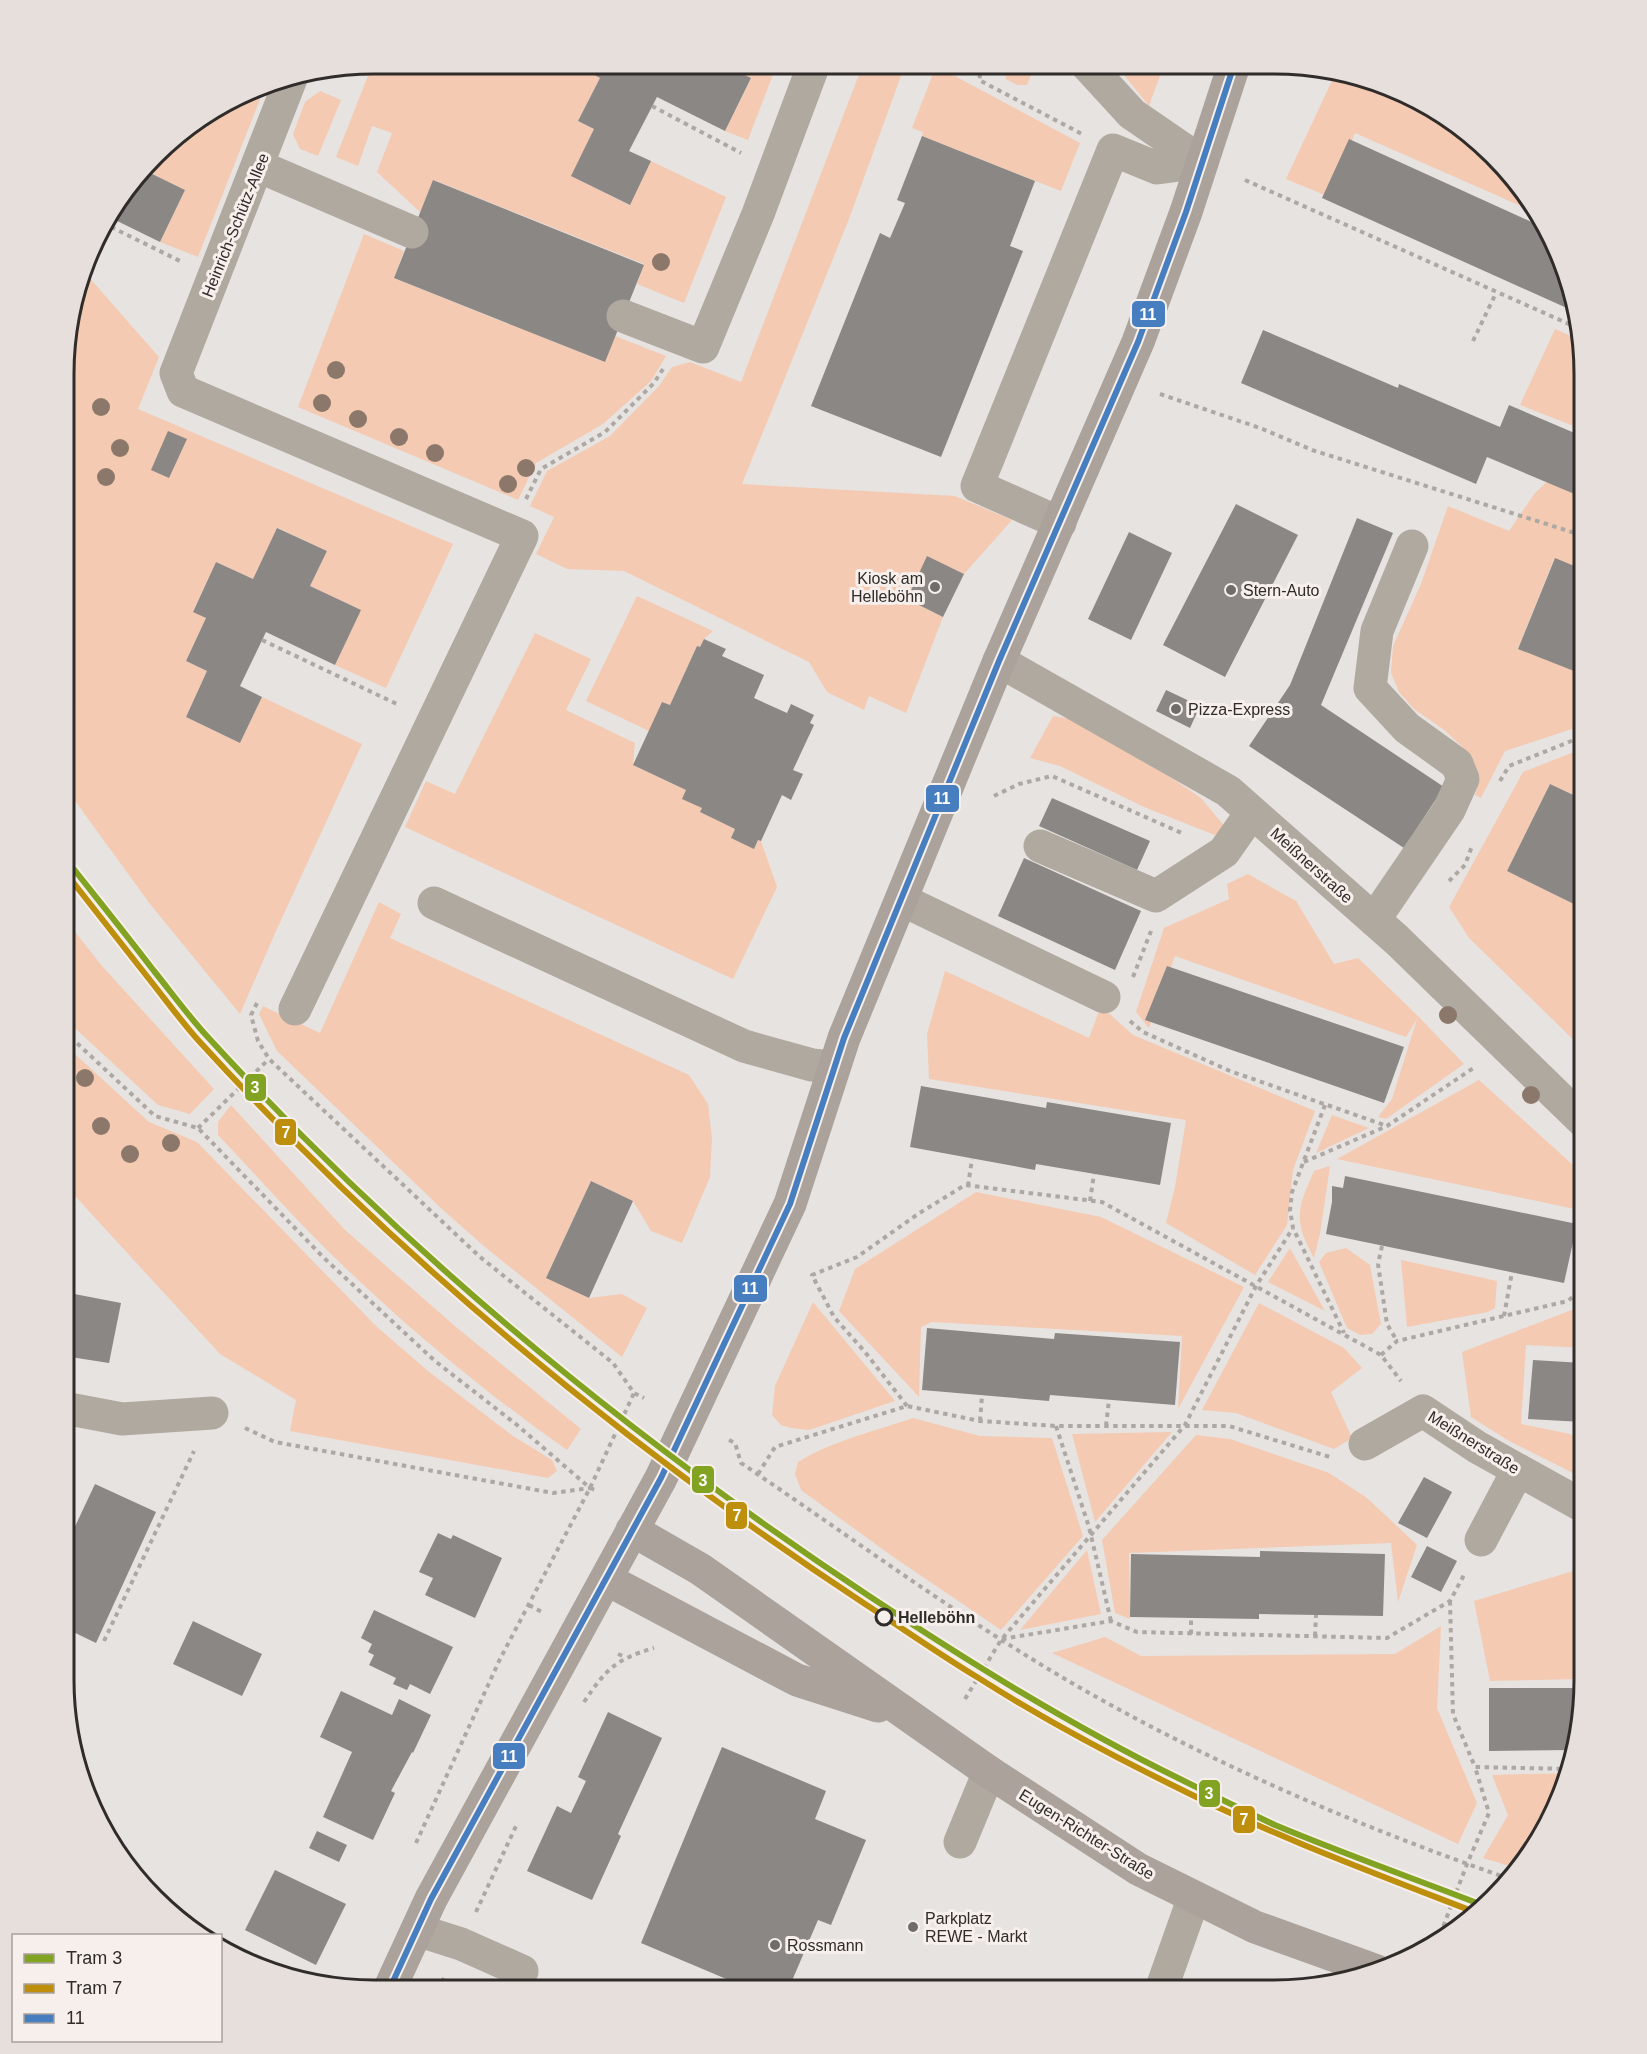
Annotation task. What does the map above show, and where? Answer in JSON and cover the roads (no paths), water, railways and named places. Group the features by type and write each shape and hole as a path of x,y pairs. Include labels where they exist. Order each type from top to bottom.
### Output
{"main road":[{"path":"394,1980 431,1899 481,1803 661,1478 790,1204 844,1038 999,661 1138,342 1186,212 1231,74"},
{"name":"Eugen-Richter-Straße","path":"632,1530 700,1569 989,1772 1138,1869 1255,1927 1364,1966"},
{"name":"Eugen-Richter-Straße","path":"606,1579 797,1680 908,1716"}],"street":[{"path":"623,316 704,347 810,74"},
{"path":"1095,74 1132,114 1202,162"},
{"name":"Heinrich-Schütz-Allee","path":"288,86 176,373 183,391 522,536 295,1009"},
{"path":"1060,523 977,486 1113,150 1157,168 1202,162"},
{"path":"258,166 412,232"},
{"path":"1374,920 1449,810 1463,779 1457,764 1407,728 1370,688 1377,631 1412,546"},
{"name":"Meißnerstraße","path":"999,661 1228,791 1374,920 1574,1112"},
{"path":"1040,846 1156,896 1224,852 1252,812"},
{"path":"902,900 1120,999"},
{"path":"434,903 744,1046 812,1065 834,1067"},
{"path":"74,1410 122,1419 212,1413"},
{"name":"Meißnerstraße","path":"1365,1444 1423,1411 1477,1447 1574,1501"},
{"path":"1481,1540 1518,1470"},
{"path":"960,1842 989,1772"},
{"path":"1165,1980 1194,1897"},
{"path":"417,1930 461,1944 522,1971"}],"tram line":[{"name":"3","path":"74,869 205,1034 357,1190 519,1335 690,1470 907,1621 1020,1692 1098,1736 1275,1825 1475,1902"},
{"name":"7","path":"74,883 198,1040 273,1120 351,1197 514,1343 686,1478 865,1604 1001,1692 1073,1734 1147,1773 1247,1820 1323,1853 1467,1909"}],"place":[{"name":"Kiosk am Helleböhn","path":"935,587"},
{"name":"Stern-Auto","path":"1231,590"},
{"name":"Pizza-Express","path":"1176,709"},
{"name":"Helleböhn","path":"884,1617"},
{"name":"Parkplatz REWE - Markt","path":"913,1927"},
{"name":"Rossmann","path":"775,1945"}]}
